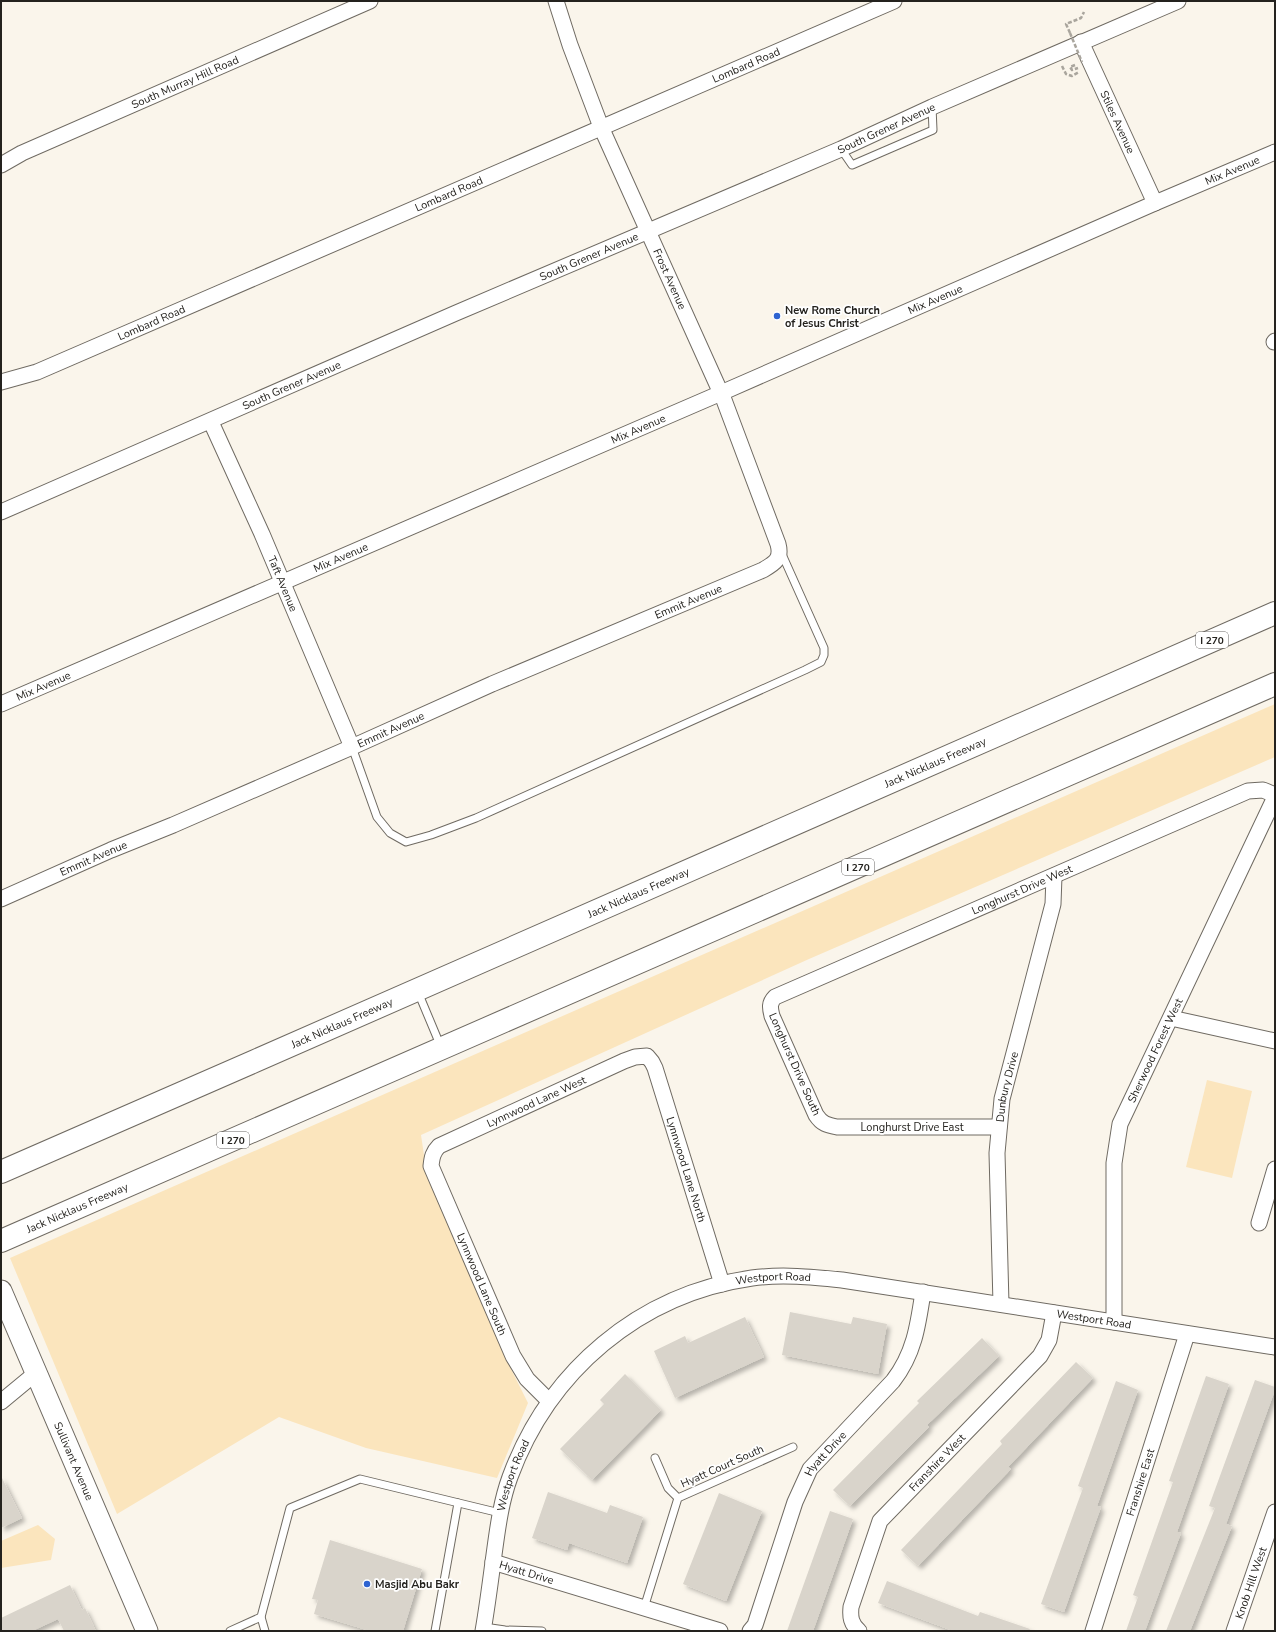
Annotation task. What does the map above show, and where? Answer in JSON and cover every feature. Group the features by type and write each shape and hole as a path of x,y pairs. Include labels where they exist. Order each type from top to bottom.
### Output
{"highway":[{"name":"Jack Nicklaus Freeway","path":"1,1172 1275,613"},
{"name":"Jack Nicklaus Freeway","path":"1,1241 1275,684"}],"street":[{"name":"South Murray Hill Road","path":"1,165 22,153 370,1"},
{"name":"Frost Avenue","path":"556,1 570,45 601,127 721,393 779,554"},
{"name":"Lombard Road","path":"1,382 37,372 894,1"},
{"name":"South Grener Avenue","path":"1,512 211,422 456,314 841,149 932,107 1178,1"},
{"name":"Stiles Avenue","path":"1082,42 1155,203"},
{"name":"Mix Avenue","path":"1,704 1275,152"},
{"name":"Taft Avenue","path":"211,422 282,582 352,747"},
{"name":"Emmit Avenue","path":"1,899 111,850 352,747 492,684 763,570 772,565 779,554"},
{"name":"Longhurst Drive West","path":"771,1001 775,997 1248,791 1263,790 1275,796"},
{"name":"Sherwood Forest West","path":"1114,1322 1114,1163 1120,1124 1275,796"},
{"name":"Dunbury Drive","path":"1001,1304 997,1153 1002,1099 1054,904 1054,876"},
{"name":"Longhurst Drive South","path":"771,1001 770,1008 772,1016 816,1115 825,1125"},
{"path":"1171,1018 1275,1041"},
{"name":"Lynnwood Lane West","path":"432,1158 439,1146 624,1061 635,1057 647,1056"},
{"name":"Lynnwood Lane North","path":"647,1056 655,1068 722,1284"},
{"name":"Longhurst Drive East","path":"825,1125 837,1127 999,1128"},
{"name":"Lynnwood Lane South","path":"432,1158 431,1166 513,1356 527,1379 550,1400"},
{"path":"1258,1223 1275,1169"},
{"name":"Westport Road","path":"484,1629 500,1513 510,1478 522,1446 535,1422 567,1378 613,1335 642,1316 674,1300 722,1284 752,1278 812,1276 1275,1347"},
{"name":"Hyatt Drive","path":"750,1631 755,1625 794,1502 810,1468 894,1381 903,1368 917,1332 923,1292"},
{"name":"Sullivant Avenue","path":"4,1300 147,1631"},
{"name":"Franshire West","path":"856,1629 850,1617 851,1607 880,1521 1040,1356 1049,1340 1054,1313"},
{"name":"Franshire East","path":"1093,1631 1187,1334"},
{"path":"1,1402 36,1372"},
{"name":"Knob Hill West","path":"1234,1631 1275,1512"},
{"name":"Hyatt Drive","path":"493,1562 720,1631"}],"lane":[{"path":"841,149 852,165 933,130 932,107"},
{"path":"352,747 377,817 390,833 406,842 431,835 476,818 816,665 821,662 824,655 824,648 779,554"},
{"path":"417,990 442,1049"},
{"name":"Hyatt Court South","path":"644,1608 678,1498 793,1447"},
{"path":"655,1458 668,1488 678,1498"},
{"path":"265,1631 261,1617 290,1508 360,1479 500,1513"},
{"path":"435,1631 458,1503"},
{"path":"230,1631 261,1617"},
{"path":"484,1629 542,1631"}],"path":[{"path":"1082,62 1066,24 1081,18 1084,12"},
{"path":"1057,53 1066,74 1072,76 1085,69"}],"shaded area":[{"path":"1275,704 1275,757 809,959 421,1135 425,1162 510,1367 528,1403 497,1478 366,1448 279,1417 117,1514 10,1258"},
{"path":"1207,1080 1252,1091 1232,1178 1186,1167"},
{"path":"38,1525 55,1539 51,1560 1,1568 1,1541"}],"building":[{"path":"790,1312 851,1324 853,1317 887,1324 878,1374 782,1355"},
{"path":"745,1317 764,1357 675,1398 654,1351 685,1336 688,1343"},
{"path":"982,1338 999,1356 927,1425 929,1427 850,1506 833,1490 919,1403 917,1401"},
{"path":"1076,1362 1093,1378 1008,1467 1011,1469 918,1566 901,1550 1002,1444 1000,1441"},
{"path":"625,1374 661,1410 592,1480 560,1449 604,1404 600,1400"},
{"path":"1206,1376 1229,1384 1177,1532 1181,1533 1145,1631 1126,1631 1138,1597 1133,1595 1173,1482 1169,1481"},
{"path":"1255,1380 1275,1387 1275,1390 1226,1524 1232,1526 1190,1631 1166,1631 1215,1508 1209,1506"},
{"path":"1116,1381 1138,1390 1097,1506 1101,1507 1064,1612 1041,1604 1083,1488 1078,1486"},
{"path":"1,1476 22,1518 1,1528"},
{"path":"548,1492 607,1513 610,1505 643,1517 627,1563 569,1543 567,1550 532,1538"},
{"path":"719,1493 762,1511 726,1601 683,1584"},
{"path":"830,1511 853,1519 813,1631 787,1631"},
{"name":"Masjid Abu Bakr","path":"330,1540 422,1569 403,1631 370,1631 314,1614 318,1600 312,1599"},
{"path":"887,1581 978,1616 980,1612 1030,1629 1029,1631 953,1631 878,1603"},
{"path":"70,1585 82,1610 85,1608 96,1631 64,1631 58,1619 32,1631 1,1631 1,1618"}],"place":[{"name":"New Rome Church of Jesus Christ","path":"777,316"},
{"name":"Masjid Abu Bakr","path":"367,1584"}]}
